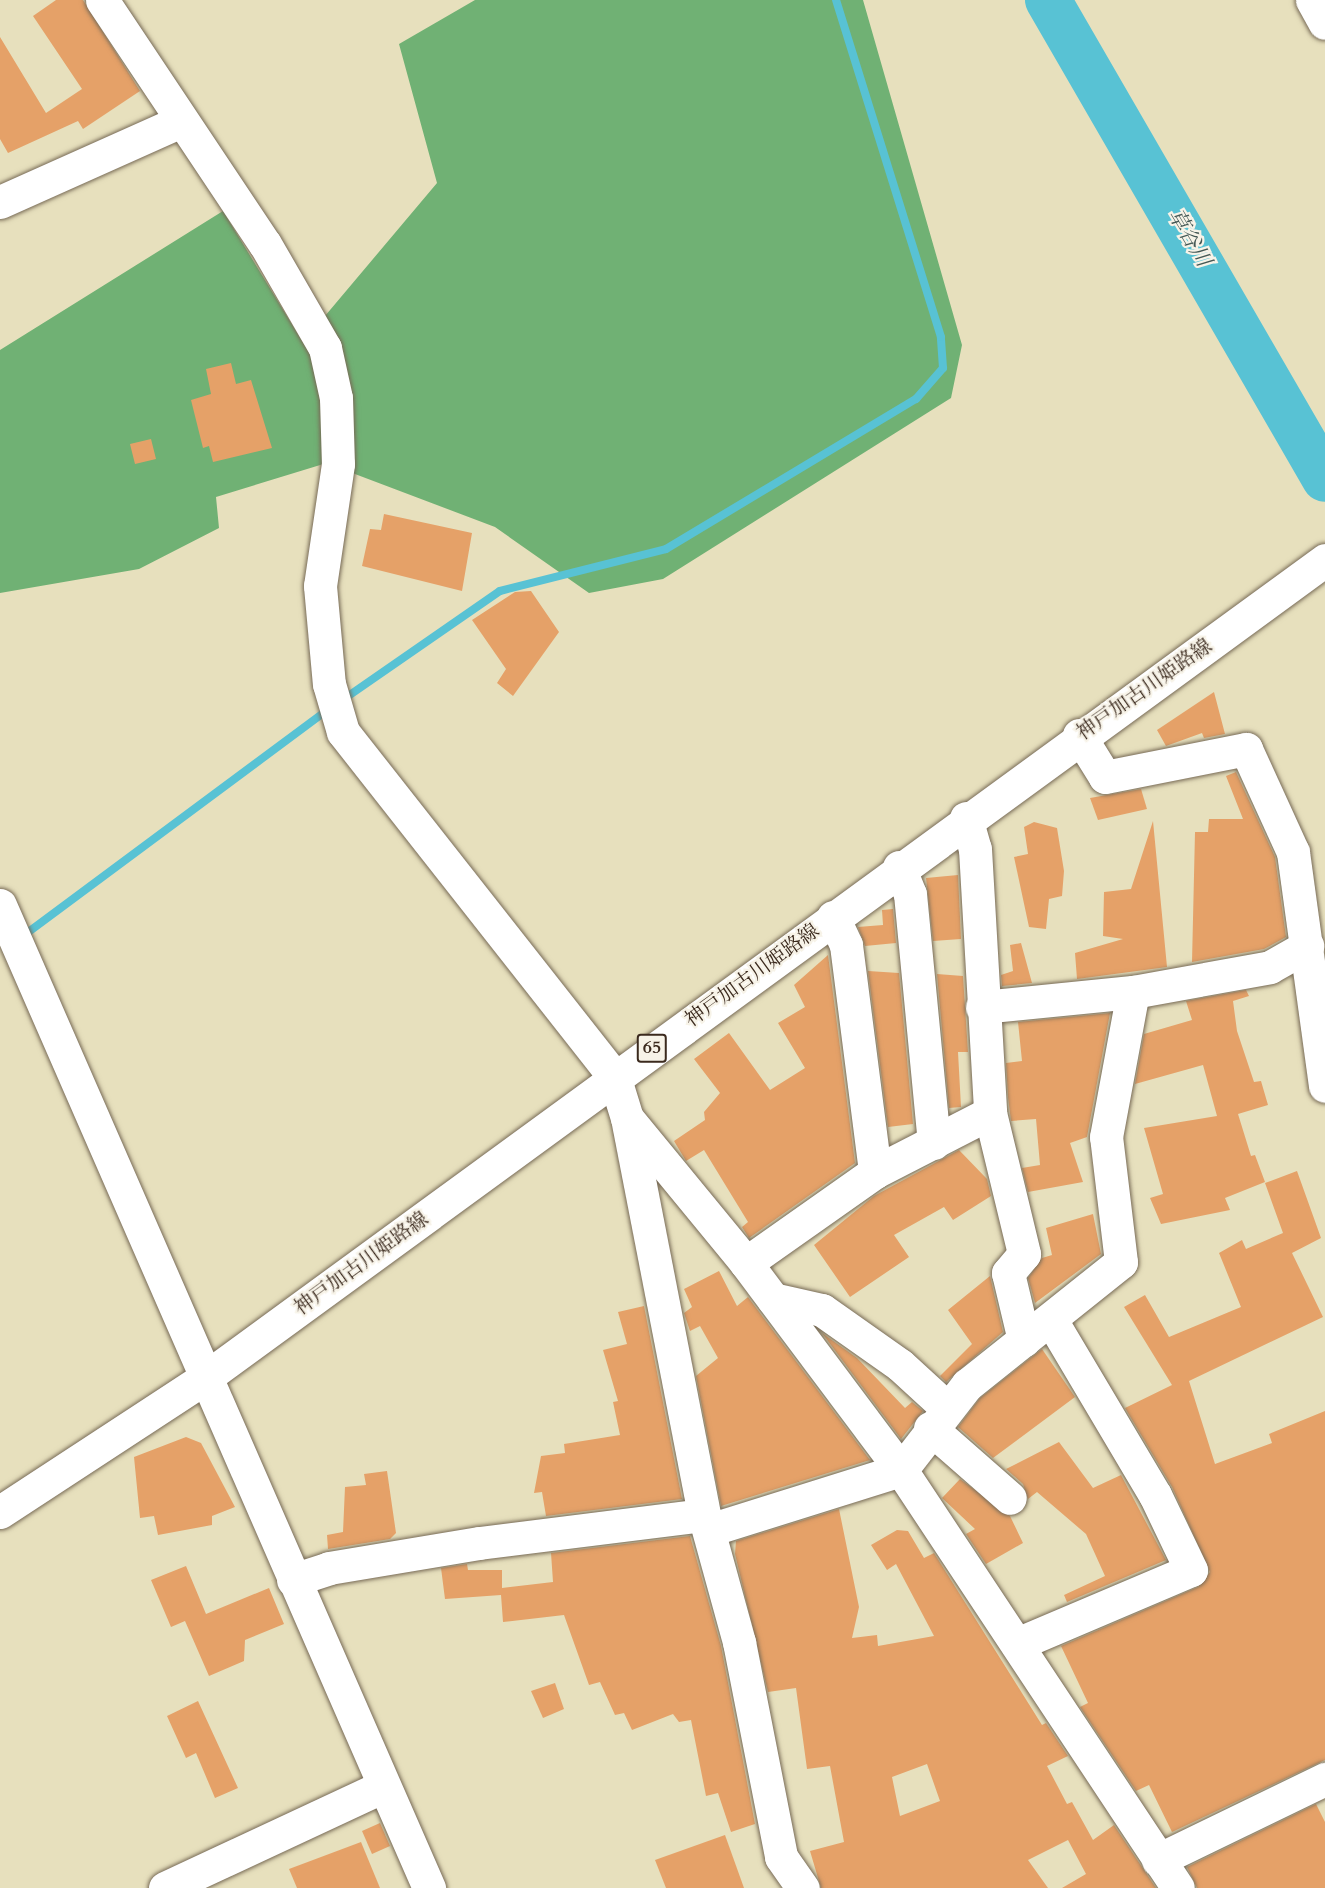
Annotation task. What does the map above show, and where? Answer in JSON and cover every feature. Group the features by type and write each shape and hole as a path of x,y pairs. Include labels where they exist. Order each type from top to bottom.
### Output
{"street":[{"path":"102,0 179,122 265,244 325,348 336,398 339,464 320,586 329,684 343,732 614,1076 627,1118 706,1523 740,1642 781,1857 803,1888"},
{"path":"1312,0 1325,24"},
{"path":"0,202 179,122"},
{"name":"神戸加古川姫路線","path":"0,1512 209,1375 898,867 1313,569"},
{"path":"1079,735 1105,777 1246,749 1293,852 1325,1086"},
{"path":"966,818 975,849 982,1007 990,1113 1024,1254 1009,1267 1008,1283 1024,1340"},
{"path":"898,867 910,894 934,1143"},
{"path":"5,917 209,1375 292,1580 382,1787 429,1888"},
{"path":"832,917 846,945 875,1172"},
{"path":"982,1007 1133,992 1270,967 1307,946"},
{"path":"292,1580 329,1568 479,1543 706,1523 901,1470 938,1418 967,1385 1121,1262 1106,1137 1133,992"},
{"path":"746,1263 875,1172 990,1113"},
{"path":"627,1118 746,1263 901,1470 1178,1888"},
{"path":"773,1299 822,1310 900,1365 938,1418 1010,1498"},
{"path":"1017,1644 1191,1570 1155,1494 1051,1320"},
{"path":"1158,1860 1325,1779"},
{"path":"165,1888 382,1787"}],"green space":[{"path":"475,0 863,0 962,345 951,398 663,579 589,593 495,527 347,471 325,316 437,183 399,44"},
{"path":"223,211 313,359 330,462 216,497 219,528 139,569 0,593 0,350"}],"building":[{"path":"56,0 83,0 140,91 83,129 78,121 8,153 0,139 0,37 46,113 82,89 33,16"},
{"path":"231,363 236,384 251,380 272,448 213,462 209,446 203,448 191,400 211,394 206,369"},
{"path":"151,439 156,459 135,464 130,444"},
{"path":"384,514 472,533 462,591 362,566 370,529 381,530"},
{"path":"531,591 559,632 513,696 497,683 506,669 472,620 515,592"},
{"path":"1214,692 1225,734 1204,738 1202,733 1166,746 1157,730"},
{"path":"1236,772 1275,857 1286,937 1264,949 1192,962 1195,832 1208,832 1209,819 1243,819 1226,776"},
{"path":"1141,789 1147,809 1098,820 1090,798"},
{"path":"1153,821 1167,967 1077,979 1075,953 1123,939 1103,936 1104,892 1131,889"},
{"path":"1034,822 1057,828 1064,871 1062,896 1049,899 1046,929 1029,927 1014,857 1028,854 1024,827"},
{"path":"958,875 961,939 933,941 926,878"},
{"path":"893,909 896,943 865,946 858,927 883,925 882,910"},
{"path":"1021,943 1032,983 1002,986 1001,975 1013,971 1010,945"},
{"path":"828,955 855,1163 749,1238 742,1227 748,1222 704,1150 686,1161 674,1141 705,1120 704,1112 720,1093 694,1059 729,1033 770,1090 805,1068 778,1023 805,1007 794,985"},
{"path":"868,971 899,973 913,1124 888,1127"},
{"path":"937,974 963,976 968,1052 958,1052 961,1107 949,1108"},
{"path":"1246,990 1249,996 1233,1001 1237,1031 1254,1082 1261,1081 1268,1105 1238,1114 1251,1156 1255,1155 1265,1182 1225,1198 1230,1210 1161,1224 1150,1198 1163,1194 1144,1128 1217,1116 1203,1065 1135,1084 1144,1034 1192,1020 1186,1001"},
{"path":"1110,1013 1087,1137 1070,1143 1083,1182 1028,1192 1022,1168 1040,1165 1036,1119 1011,1121 1006,1063 1022,1061 1018,1022"},
{"path":"959,1150 987,1179 991,1196 953,1220 944,1207 894,1235 909,1257 850,1297 814,1245 874,1196"},
{"path":"1297,1171 1321,1238 1292,1253 1323,1317 1189,1381 1215,1464 1272,1443 1269,1434 1325,1411 1325,1760 1172,1832 1149,1785 1136,1791 1080,1707 1088,1703 1061,1646 1198,1587 1210,1572 1172,1487 1125,1408 1172,1385 1124,1307 1145,1295 1169,1337 1241,1307 1219,1253 1242,1240 1246,1249 1283,1233 1265,1183"},
{"path":"1093,1214 1101,1254 1035,1303 1028,1278 1042,1258 1052,1255 1046,1228"},
{"path":"719,1271 737,1306 748,1297 870,1460 721,1506 696,1376 718,1358 700,1326 690,1331 684,1313 692,1307 684,1289"},
{"path":"990,1276 1003,1332 946,1382 940,1376 972,1344 948,1310"},
{"path":"644,1306 682,1499 546,1516 542,1492 534,1493 541,1456 565,1453 564,1444 620,1435 613,1402 618,1401 603,1350 627,1344 618,1312"},
{"path":"822,1333 857,1358 905,1408 912,1402 923,1411 901,1439"},
{"path":"1042,1349 1075,1397 993,1458 958,1427 980,1398"},
{"path":"186,1437 201,1443 235,1507 212,1516 212,1525 158,1535 154,1516 140,1518 134,1457"},
{"path":"1059,1442 1093,1488 1121,1475 1166,1560 1067,1602 1064,1595 1105,1576 1086,1534 1037,1492 1028,1499 1023,1484 1006,1469"},
{"path":"387,1471 396,1533 390,1539 328,1549 327,1535 343,1532 345,1487 366,1485 364,1474"},
{"path":"960,1479 1010,1516 1023,1543 986,1564 966,1534 975,1529 942,1498"},
{"path":"839,1509 859,1607 852,1638 877,1635 878,1646 934,1636 896,1564 887,1570 871,1545 897,1530 908,1531 924,1558 934,1553 1042,1725 1046,1723 1068,1756 1047,1766 1067,1804 1072,1802 1093,1840 1114,1825 1156,1888 1062,1888 1086,1874 1068,1840 1028,1860 1048,1888 821,1888 810,1851 844,1842 830,1766 807,1769 796,1688 768,1692 735,1554 736,1541","holes":["927,1764 940,1801 900,1816 892,1777"]},
{"path":"690,1536 721,1646 755,1824 731,1832 718,1793 706,1796 691,1720 679,1722 673,1714 632,1730 624,1713 615,1715 600,1682 589,1685 564,1615 503,1622 501,1595 445,1599 441,1568 467,1564 468,1570 502,1570 502,1588 553,1582 551,1553"},
{"path":"186,1566 206,1614 269,1588 284,1624 245,1640 244,1661 209,1676 185,1621 171,1627 151,1580"},
{"path":"555,1683 564,1709 543,1718 531,1691"},
{"path":"198,1701 238,1788 215,1798 196,1753 186,1758 167,1716"},
{"path":"1316,1804 1325,1822 1325,1888 1197,1888 1187,1867"},
{"path":"380,1823 390,1846 372,1854 362,1831"},
{"path":"725,1835 744,1888 666,1888 655,1860"},
{"path":"361,1842 380,1888 297,1888 289,1869"}],"waterway":[{"path":"341,701 500,591 666,549 916,399 943,368 941,337 836,0"},
{"name":"草谷川","path":"1048,0 1325,479"},
{"path":"23,936 329,709"}]}
